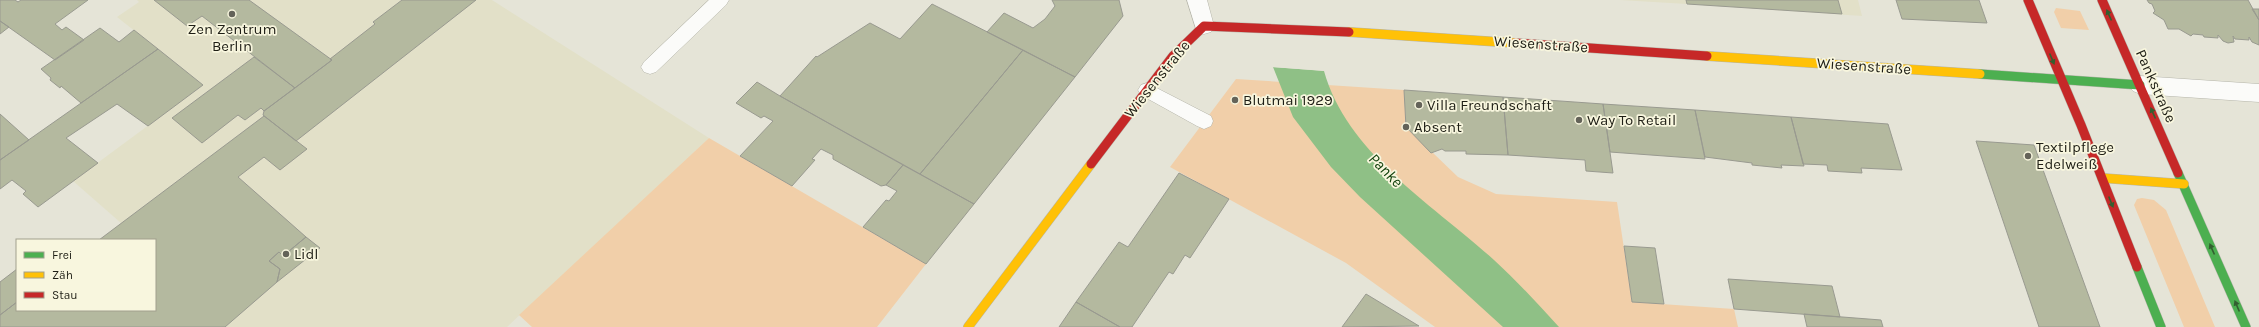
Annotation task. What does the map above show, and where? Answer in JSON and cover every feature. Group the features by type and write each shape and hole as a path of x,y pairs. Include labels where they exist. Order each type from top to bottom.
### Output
{"street":[{"path":"1197,0 1204,26"},
{"path":"2028,0 2102,178 2161,327"},
{"name":"Pankstraße","path":"2102,0 2246,327"},
{"name":"Wiesenstraße","path":"968,327 1178,50 1204,26 1235,26 1319,31 2259,93"},
{"path":"2102,178 2184,184"}],"lane":[{"path":"650,67 720,0"},
{"path":"1147,90 1204,121"}],"shaded area":[{"path":"137,0 492,0 709,138 507,327 0,327 16,311 156,311 156,239 100,239 121,223 73,181 203,85 117,17 139,2"},
{"path":"1620,0 1858,0 1862,16 1687,4"},
{"path":"2056,8 2080,11 2089,30 2061,28 2054,12"},
{"path":"1236,79 1404,90 1406,127 1458,177 1496,194 1617,202 1632,302 1734,309 1738,327 1435,327 1346,263 1170,167"},
{"path":"709,138 926,264 877,327 532,327 519,315"},
{"path":"2142,198 2154,200 2166,210 2215,327 2184,327 2134,205 2137,199"}],"water":[{"name":"Panke","path":"1273,67 1324,71 1335,101 1352,128 1372,153 1420,198 1494,260 1519,284 1559,327 1503,327 1360,197 1331,167 1293,117"}],"pier":[{"path":"1245,0 1291,0 1327,71 1271,67"}],"building":[{"path":"0,0 15,0 18,2 21,0 88,0 55,24 62,30 66,27 84,40 55,60 0,21"},
{"path":"154,0 249,0 332,60 295,88 202,16 187,26"},
{"path":"402,0 476,0 296,141 263,115 264,111 332,60 330,59 375,24 373,22"},
{"path":"1052,0 1119,0 1123,16 1075,77 987,32 1004,13 1033,28 1045,19 1055,6"},
{"path":"1686,0 1838,0 1842,14 1687,4"},
{"path":"1896,0 1979,0 1987,23 1902,19"},
{"path":"2147,0 2248,0 2259,20 2259,45 2252,42 2249,37 2249,40 2235,39 2233,36 2234,42 2228,43 2223,41 2218,35 2218,38 2204,37 2203,35 2193,34 2191,36 2179,29 2168,29 2164,20 2153,13 2155,11 2152,4"},
{"path":"932,4 1023,50 920,174 780,96 816,56 817,57 870,23 900,39"},
{"path":"2252,9 2259,9 2259,20"},
{"path":"0,21 9,27 0,34"},
{"path":"100,28 119,42 134,30 158,49 81,103 61,86 60,88 50,80 51,78 41,69"},
{"path":"158,49 203,85 148,126 117,104 66,138 98,163 38,207 23,194 26,191 12,180 0,189 0,160"},
{"path":"1023,50 1075,77 974,204 920,174"},
{"path":"254,57 295,88 264,111 261,108 245,120 238,115 202,143 172,118"},
{"path":"757,82 903,165 886,185 881,186 833,159 833,155 821,149 812,159 815,160 792,186 740,156 773,121 764,116 761,118 736,103"},
{"path":"1404,90 1503,97 1508,155 1466,154 1466,151 1445,151 1442,149 1431,153 1406,127"},
{"path":"1503,97 1603,104 1613,173 1586,171 1585,160 1508,155"},
{"path":"1603,104 1695,110 1705,159 1610,152"},
{"path":"1695,110 1791,117 1804,166 1781,165 1782,168 1752,165 1752,163 1705,157"},
{"path":"0,114 29,140 0,160"},
{"path":"264,116 307,149 280,170 264,157 238,177 306,237 283,256 279,252 269,261 280,269 277,282 225,327 0,327 0,315 16,303 16,311 156,311 156,239 100,239"},
{"path":"1791,117 1888,124 1902,170 1861,168 1862,173 1828,171 1827,165 1803,164"},
{"path":"1976,141 2034,145 2100,327 2039,327"},
{"path":"903,165 974,204 926,264 863,227 886,200 889,201 897,191 886,185"},
{"path":"1179,173 1229,199 1190,258 1185,255 1173,274 1169,272 1132,327 1120,327 1076,302 1119,242 1128,247"},
{"path":"306,237 320,248 277,282 280,269 269,261 279,252 283,256"},
{"path":"1624,246 1655,248 1664,304 1632,302"},
{"path":"16,270 16,303 0,315 0,282"},
{"path":"1728,279 1832,286 1840,317 1734,309"},
{"path":"1366,294 1419,326 1342,327"},
{"path":"1076,302 1120,327 1059,327"},
{"path":"1804,314 1881,320 1883,327 1807,327"}],"traffic: fast":[{"path":"1980,74 2140,85"},
{"path":"2178,173 2246,327"},
{"path":"2137,267 2161,327"}],"traffic: slow":[{"path":"1349,32 1515,43"},
{"path":"1707,56 1980,74"},
{"path":"968,327 1091,164"},
{"path":"2102,178 2184,184"}],"traffic: jam":[{"path":"2028,0 2081,125 2137,267"},
{"path":"2102,0 2178,173"},
{"path":"1091,164 1173,56 1204,26 1349,32"},
{"path":"1515,43 1707,56"}],"place":[{"name":"Zen Zentrum Berlin","path":"232,14"},
{"name":"Blutmai 1929","path":"1235,100"},
{"name":"Villa Freundschaft","path":"1419,105"},
{"name":"Way To Retail","path":"1579,120"},
{"name":"Absent","path":"1406,127"},
{"name":"Textilpflege Edelweiß","path":"2028,156"},
{"name":"Lidl","path":"286,254"}]}
